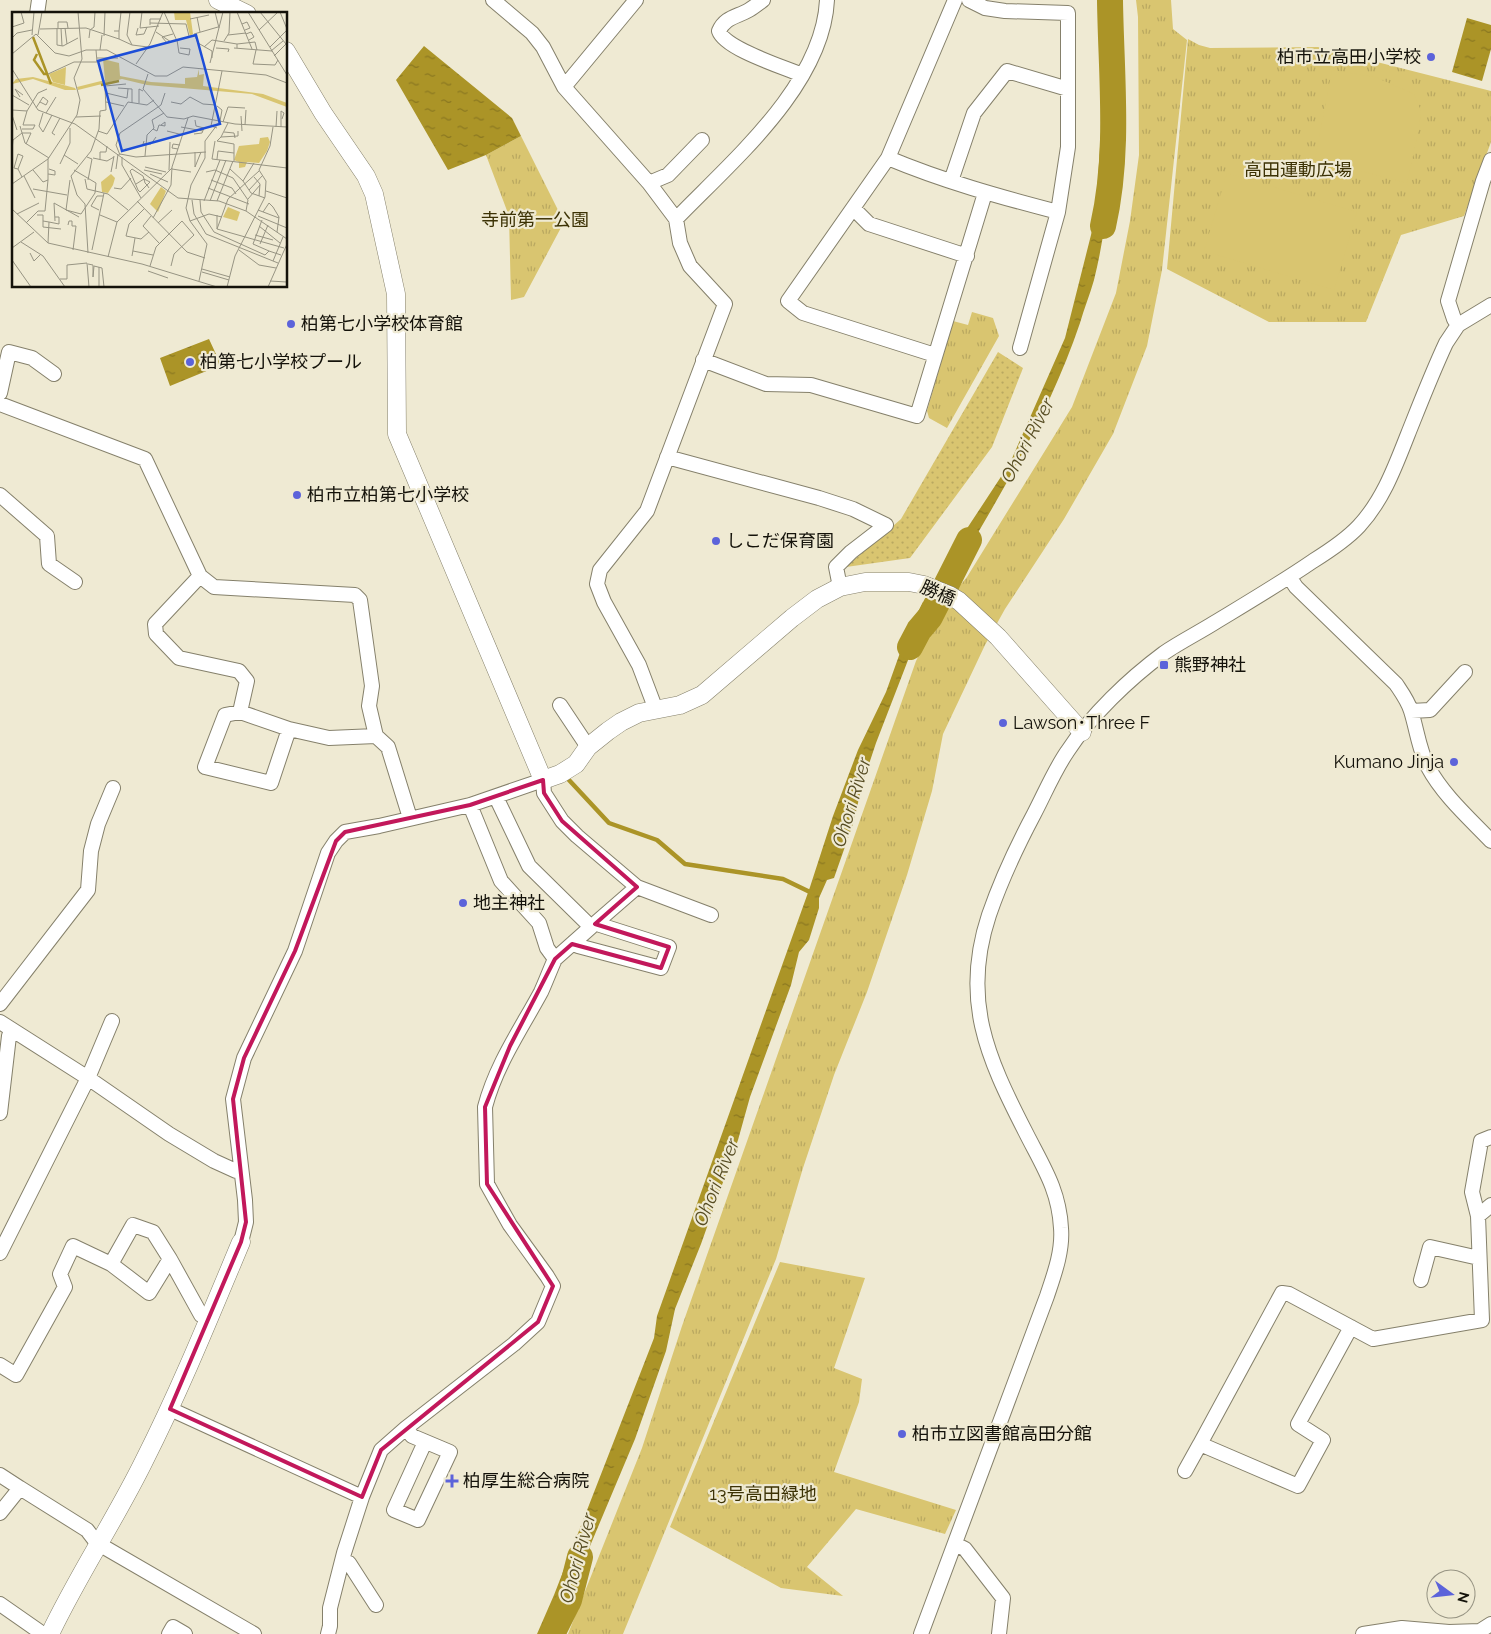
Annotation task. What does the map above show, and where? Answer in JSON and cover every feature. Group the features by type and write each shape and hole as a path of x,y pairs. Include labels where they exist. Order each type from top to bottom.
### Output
{"street":[{"path":"218,0 243,12"},
{"path":"493,0 532,33 543,47 564,87 649,183 676,219 680,243 690,266 725,304 647,511 600,570 597,584 604,602 639,665 656,710"},
{"path":"564,87 636,0"},
{"path":"763,0 749,10 721,24 720,36 750,54 802,75"},
{"path":"676,219 774,118 802,75 822,32 827,0"},
{"path":"935,356 803,313 788,301 888,158 956,0"},
{"path":"969,0 985,8 1005,11 1068,13 1068,147 1058,212 1020,348"},
{"path":"288,54 323,113 366,176 374,194 396,294 396,434 543,780 544,793 562,821 636,887 711,915"},
{"path":"951,181 974,112 1007,71 1068,89"},
{"path":"649,183 668,175 702,140"},
{"path":"888,158 923,173 985,193 1058,212"},
{"path":"1458,325 1448,301 1483,181 1491,160"},
{"path":"703,360 766,384 811,385 917,416 985,193"},
{"path":"853,208 870,224 967,256"},
{"path":"921,1634 1047,1296 1058,1261 1061,1230 1056,1197 1049,1175 1025,1132 994,1068 983,1032 978,1007 980,945 990,914 1025,831 1066,754 1082,732 1114,696 1165,652 1290,578 1336,546 1350,534 1376,505 1394,468 1446,343 1458,325 1491,305"},
{"path":"0,394 9,352 32,358 54,374"},
{"path":"0,404 145,459 200,576 214,587 355,595 360,600 372,686 369,706 376,736 388,747 410,818"},
{"path":"667,457 819,498 853,509 886,526 851,552 836,567 840,587"},
{"path":"0,495 48,536 49,564 75,582"},
{"path":"200,576 155,624 156,634 179,658 239,671 247,681 240,712"},
{"path":"1290,578 1296,587 1396,684 1411,711 1428,767 1437,782 1491,841"},
{"name":"勝橋","path":"543,780 560,774 576,764 588,747 621,722 639,714 680,705 702,695 817,599 840,587 865,582 909,582 949,595 966,607 998,638 1082,732"},
{"path":"1411,711 1430,710 1465,672"},
{"path":"560,705 588,747"},
{"path":"289,729 271,783 206,767 225,715 240,712 289,729 330,738 376,736"},
{"path":"50,1634 69,1594 143,1464 170,1409 241,1242 246,1222 245,1200 234,1099 244,1058 295,950 328,853 345,832 470,805 543,780"},
{"path":"0,1004 88,890 91,851 98,824 113,788"},
{"path":"496,797 529,866 594,924 669,947 661,968 578,946 574,942"},
{"path":"470,805 501,881 539,924 547,948 555,959"},
{"path":"328,1634 330,1608 342,1562 362,1497 381,1450 406,1428 514,1344 538,1322 553,1286 548,1276 510,1225 487,1184 485,1107 510,1046 542,990 555,959 636,887"},
{"path":"0,1253 88,1078 112,1021"},
{"path":"6,1026 88,1078 169,1134 214,1161 236,1171 242,1170"},
{"path":"0,1113 9,1036 6,1026"},
{"path":"1185,1471 1282,1293 1289,1294 1373,1339 1482,1320 1486,1305 1479,1258 1478,1216 1472,1192 1481,1141 1491,1137"},
{"path":"1478,1216 1491,1205"},
{"path":"111,1264 133,1225 152,1232 170,1259 201,1315 209,1319"},
{"path":"0,1365 16,1375 65,1287 60,1274 73,1246 111,1264 149,1293 170,1259"},
{"path":"1421,1280 1430,1247 1479,1258"},
{"path":"1200,1444 1298,1486 1324,1440 1298,1424 1350,1327"},
{"path":"170,1409 362,1497"},
{"path":"406,1428 412,1436 450,1452 418,1520 394,1510 426,1442"},
{"path":"0,1475 87,1530 97,1544 254,1634"},
{"path":"0,1513 20,1488"},
{"path":"955,1544 965,1549 1003,1598 999,1634"},
{"path":"342,1562 349,1563 376,1605"},
{"path":"0,1604 43,1634"},
{"path":"1363,1634 1402,1628 1449,1632 1480,1631 1491,1624"},
{"path":"169,1634 173,1627 185,1634"}],"highlighted area":[{"path":"543,780 544,793 562,821 637,887 595,924 669,947 661,968 572,944 555,959 510,1046 485,1107 487,1184 553,1286 538,1322 381,1450 362,1497 170,1409 241,1242 246,1222 233,1099 244,1058 295,951 336,841 345,832 470,805"}],"green space":[{"path":"1136,0 1171,0 1173,29 1187,40 1162,270 1147,346 1113,434 1064,519 1005,609 985,645 943,734 932,791 907,875 867,992 834,1075 803,1168 776,1259 623,1634 568,1634 642,1448 682,1326 916,661 944,605 967,577 1072,407 1116,293 1130,221 1139,155 1138,17"},
{"name":"高田運動広場","path":"1188,39 1210,48 1318,47 1491,91 1491,142 1464,216 1401,235 1366,322 1269,322 1167,269"},
{"path":"1332,70 1375,77 1414,94 1421,111 1407,183 1315,159"},
{"name":"寺前第一公園","path":"521,136 564,222 524,297 511,300 509,216 486,155"},
{"path":"1227,173 1357,212 1334,290 1204,251"},
{"path":"972,312 993,318 999,336 947,428 929,418 927,411 953,321 968,325"},
{"path":"998,352 1023,368 992,447 910,558 846,567 901,519"},
{"name":"13号高田緑地","path":"780,1262 865,1278 834,1368 862,1379 859,1402 834,1472 956,1510 945,1534 856,1509 807,1567 843,1596 781,1588 670,1527"}],"water":[{"path":"1467,18 1491,25 1491,49 1482,81 1452,72"},
{"path":"1102,21 1115,21 1115,119 1106,217 1094,280 1068,356 1054,389 1024,451 955,572 943,565 1010,463 1065,338 1096,210 1104,84"},
{"path":"424,46 512,118 521,136 486,155 448,170 396,80"},
{"name":"柏第七小学校プール","path":"209,339 221,365 170,386 160,358"},
{"path":"923,602 936,607 910,655 876,743 862,785 854,821 834,878 827,880 819,898 819,908 809,940 799,952 791,985 750,1097 738,1140 701,1244 675,1309 666,1351 635,1439 553,1634 537,1634 654,1338 657,1316 810,887 833,816 858,750 886,692 906,636"}],"waterway":[{"name":"Ohori River","path":"1103,226 1108,198 1113,142 1110,0"},
{"name":"Ohori River","path":"910,647 919,630 930,617 969,540"},
{"path":"569,780 609,823 657,840 685,864 783,879 812,893"},
{"name":"Ohori River","path":"552,1634 569,1600 580,1557"}],"place":[{"name":"柏市立高田小学校","path":"1431,57"},
{"name":"柏第七小学校体育館","path":"291,324"},
{"name":"柏第七小学校プール","path":"190,362"},
{"name":"柏市立柏第七小学校","path":"297,495"},
{"name":"しこだ保育園","path":"716,541"},
{"name":"熊野神社","path":"1164,665"},
{"name":"Lawson･Three F","path":"1003,723"},
{"name":"Kumano Jinja","path":"1454,762"},
{"name":"地主神社","path":"463,903"},
{"name":"柏市立図書館高田分館","path":"902,1434"},
{"name":"柏厚生総合病院","path":"452,1481"}]}
